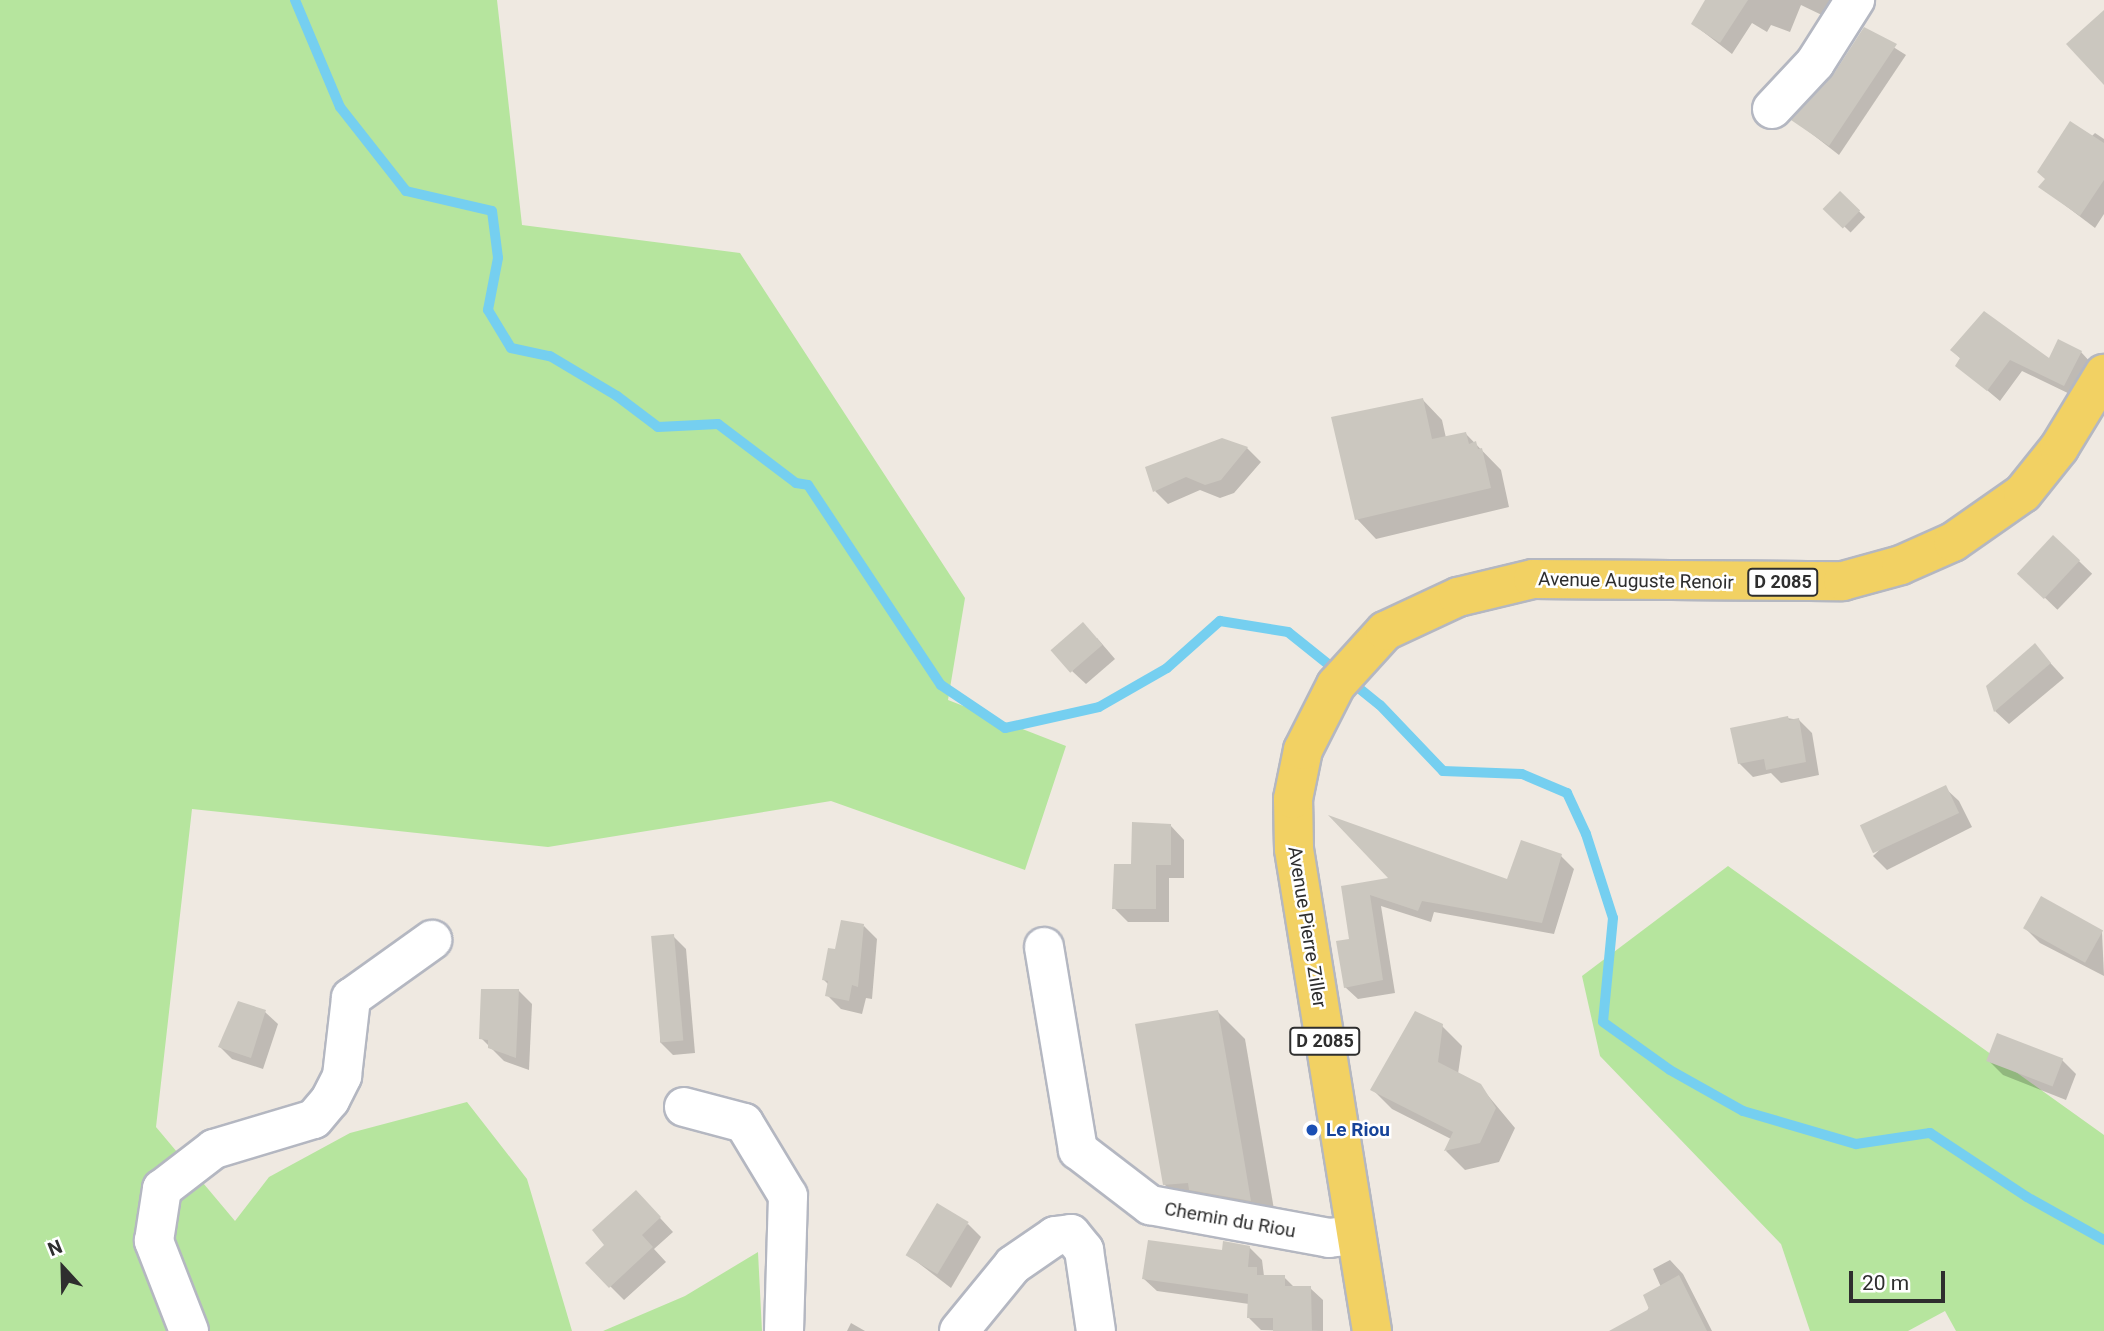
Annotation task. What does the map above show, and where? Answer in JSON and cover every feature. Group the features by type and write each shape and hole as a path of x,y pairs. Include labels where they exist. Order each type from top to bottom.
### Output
{"main road":[{"name":"Avenue Auguste Renoir","path":"1385,631 1458,597 1533,579 1843,581 1902,565 1953,542 2022,493 2059,448 2102,373"},
{"name":"Avenue Pierre Ziller","path":"1372,1331 1294,849 1293,799 1303,750 1336,685 1385,631"}],"street":[{"path":"1772,109 1815,63 1855,0"},
{"path":"189,1331 154,1241 162,1189 214,1149 314,1119 330,1101 342,1076 351,998 432,940"},
{"name":"Chemin du Riou","path":"1044,947 1078,1150 1150,1205 1329,1238 1355,1234"},
{"path":"684,1107 744,1122 788,1196 784,1331"},
{"path":"959,1331 1013,1265 1055,1236 1071,1234 1084,1250 1096,1331"}],"green space":[{"path":"0,0 497,0 522,225 740,253 965,598 948,700 1066,746 1025,870 831,801 548,847 192,809 156,1127 235,1221 269,1177 350,1133 467,1102 527,1179 572,1331 0,1331"},
{"path":"1728,866 2104,1135 2104,1331 1956,1331 1945,1311 1908,1331 1810,1331 1781,1244 1600,1056 1582,976"},
{"path":"758,1252 762,1331 603,1331 685,1296"}],"building":[{"path":"1705,0 1748,0 1720,43 1691,24"},
{"path":"2104,10 2104,85 2066,44"},
{"path":"1864,27 1897,44 1829,146 1791,120 1833,75"},
{"path":"2070,121 2104,143 2104,180 2080,216 2038,187 2045,179 2037,172"},
{"path":"1840,191 1860,210 1843,228 1823,209"},
{"path":"1984,311 2049,358 2058,339 2082,351 2064,386 2010,360 1987,391 1955,366 1960,358 1950,350"},
{"path":"1423,398 1432,439 1466,432 1469,444 1476,441 1478,449 1482,448 1491,488 1355,520 1331,417"},
{"path":"1222,438 1248,447 1221,480 1205,485 1186,477 1153,492 1145,467"},
{"path":"2053,535 2080,560 2044,599 2017,574"},
{"path":"1083,622 1103,645 1070,673 1051,650"},
{"path":"2035,643 2051,663 1994,712 1986,686"},
{"path":"1788,716 1789,720 1799,718 1806,762 1766,770 1764,759 1738,764 1730,728"},
{"path":"1946,785 1959,813 1873,853 1860,825"},
{"path":"1328,815 1507,879 1521,840 1562,854 1542,923 1422,901 1418,911 1370,895 1383,980 1344,988 1336,941 1349,939 1341,886 1388,878"},
{"path":"1132,822 1171,824 1171,865 1156,865 1156,909 1112,909 1114,864 1131,864"},
{"path":"2041,896 2103,930 2085,963 2023,928"},
{"path":"841,920 864,924 858,987 852,985 849,1001 825,996 828,981 822,980 828,948 835,949"},
{"path":"674,934 683,1041 660,1043 651,936"},
{"path":"481,989 519,989 516,1058 488,1048 488,1040 479,1039"},
{"path":"238,1001 266,1010 251,1058 218,1047"},
{"path":"1218,1010 1251,1201 1189,1190 1188,1183 1163,1185 1135,1024"},
{"path":"1415,1011 1443,1024 1438,1062 1481,1084 1496,1108 1480,1143 1444,1151 1453,1132 1370,1090"},
{"path":"1997,1033 2063,1058 2053,1086 1986,1061"},
{"path":"636,1190 661,1217 642,1235 653,1247 609,1288 585,1263 604,1245 592,1230"},
{"path":"937,1203 969,1222 937,1274 906,1255"},
{"path":"1148,1240 1222,1250 1223,1241 1250,1246 1248,1267 1257,1267 1257,1275 1285,1275 1285,1286 1311,1286 1312,1331 1273,1331 1273,1318 1247,1318 1248,1294 1142,1279"},
{"path":"1679,1275 1707,1331 1609,1331 1649,1309 1643,1295"}],"waterway":[{"path":"295,0 340,107 406,191 492,211 498,258 488,310 511,348 550,356 617,396 658,427 718,424 796,483 808,485 941,685 1005,728 1099,707 1167,668 1220,621 1288,632 1338,672"},
{"path":"1350,681 1380,705 1443,771 1522,774 1567,793 1586,834 1613,918 1603,1022 1670,1070 1743,1111 1856,1144 1930,1133 2027,1197 2104,1240"}],"place":[{"name":"Le Riou","path":"1312,1130"}]}
